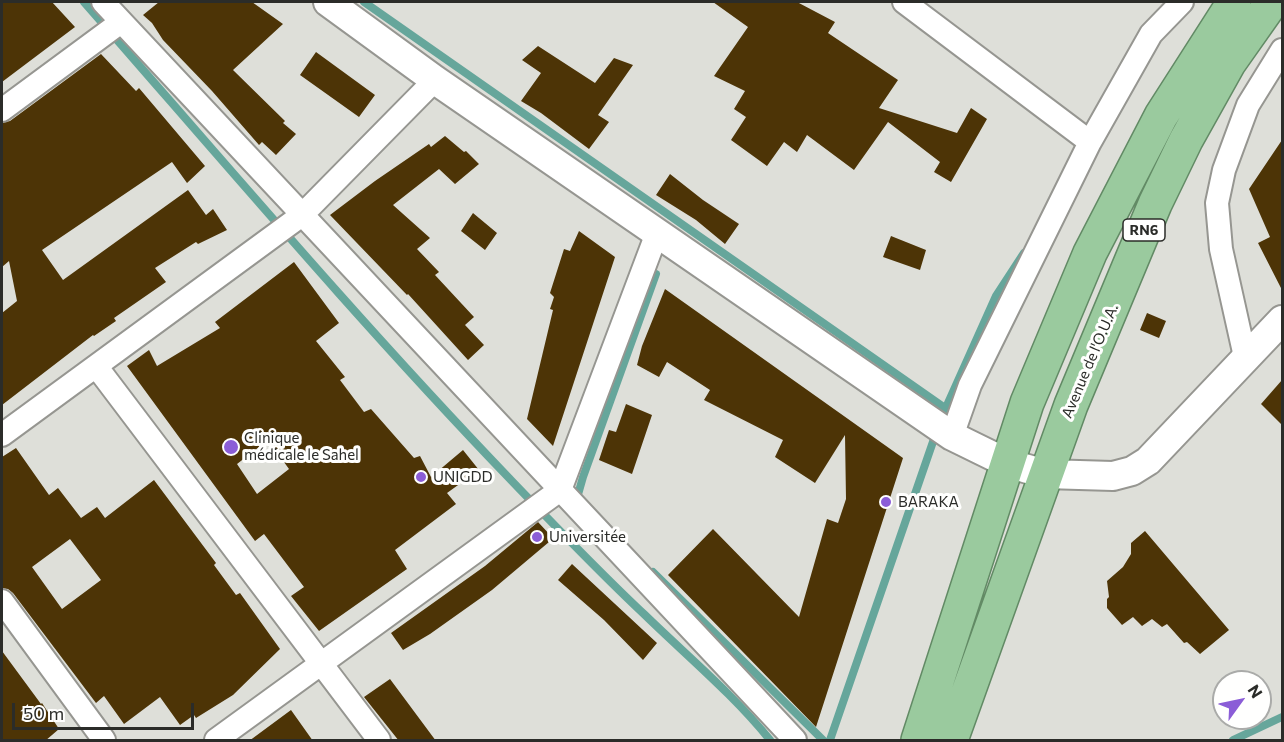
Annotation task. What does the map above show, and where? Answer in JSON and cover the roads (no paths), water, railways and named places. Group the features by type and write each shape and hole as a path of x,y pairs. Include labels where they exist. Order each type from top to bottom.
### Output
{"highway":[{"name":"RN6","path":"918,741 1027,403 1090,253 1161,116 1234,2"},
{"name":"Avenue de l'O.U.A.","path":"951,741 1071,405 1155,204 1186,140 1229,63 1272,2"}],"street":[{"path":"103,2 795,741"},
{"path":"328,2 435,80 952,436 1007,463 1045,474 1113,476 1132,471 1148,461 1282,320"},
{"path":"904,2 1090,142"},
{"path":"952,436 970,385 1090,142 1151,34 1182,2"},
{"path":"2,110 121,22"},
{"path":"1245,361 1221,249 1217,203 1224,170 1248,105 1282,50"},
{"path":"2,435 302,215 435,80"},
{"path":"216,741 560,490 657,233"},
{"path":"96,366 379,741"},
{"path":"2,601 104,741"}],"waterway":[{"path":"84,2 400,362 576,548 726,692 770,740"},
{"path":"364,2 945,408"},
{"path":"940,421 996,296 1024,253"},
{"path":"580,501 577,498 583,477 656,274"},
{"path":"830,740 936,433"},
{"path":"653,572 823,740"},
{"path":"1233,740 1282,717"}],"place":[{"name":"Clinique médicale le Sahel","path":"231,447"},
{"name":"UNIGDD","path":"421,477"},
{"name":"BARAKA","path":"886,502"},
{"name":"Universitée","path":"537,537"}]}
